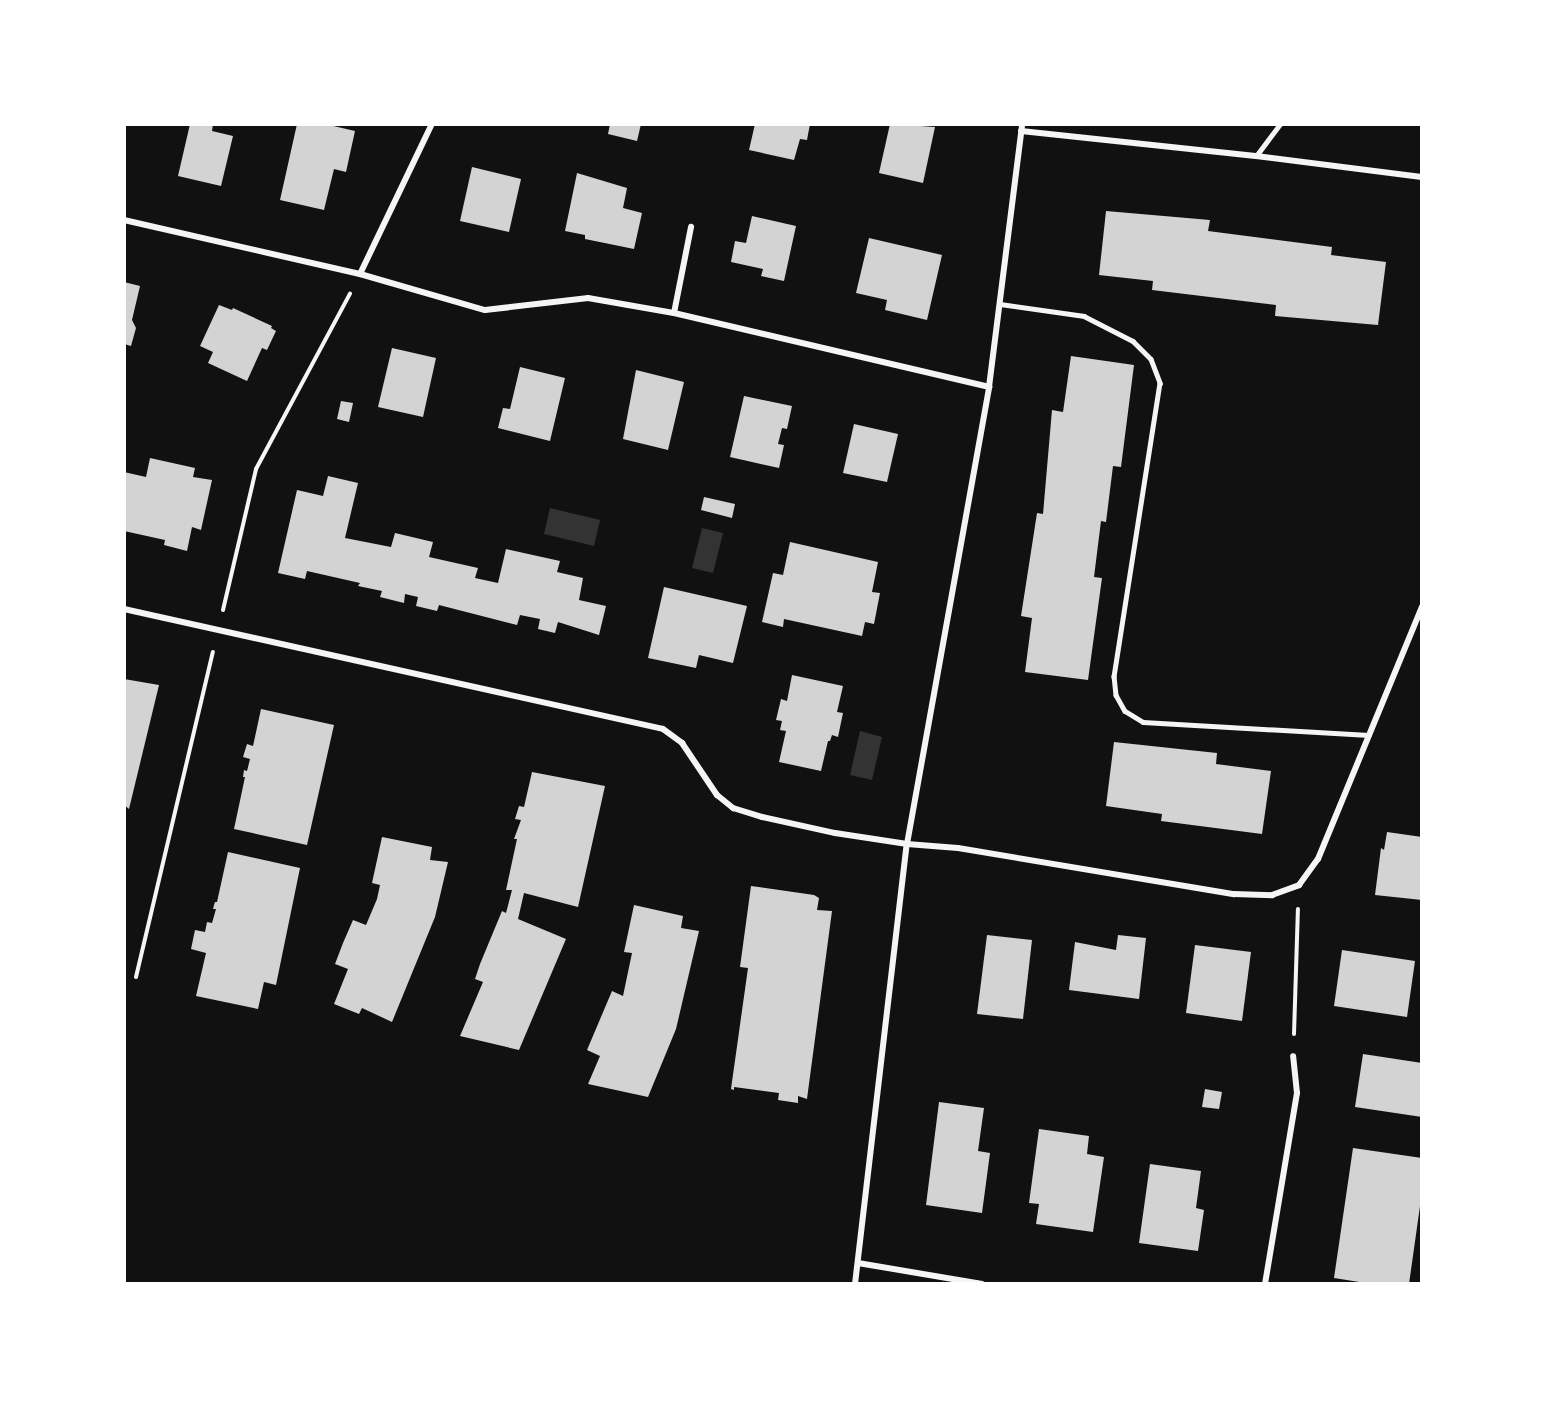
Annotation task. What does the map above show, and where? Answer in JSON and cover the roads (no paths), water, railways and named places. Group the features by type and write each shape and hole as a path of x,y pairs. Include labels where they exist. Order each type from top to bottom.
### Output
{"street":[{"path":"360,274 432,124"},
{"path":"855,1284 907,844 989,387 1022,128 1422,177"},
{"path":"124,220 360,274 485,309 588,298 674,313 989,387"},
{"path":"674,313 691,227"},
{"path":"124,609 663,729 682,743 717,795 733,808 835,833 907,844 958,848 1234,894 1272,895 1299,885 1318,859 1422,607"},
{"path":"1265,1284 1297,1093 1293,1056"},
{"path":"858,1263 982,1284"}],"lane":[{"path":"1256,156 1281,124"},
{"path":"999,304 1084,316 1133,341 1151,359 1160,383 1114,676 1116,695 1125,711 1143,722 1369,735"}]}
